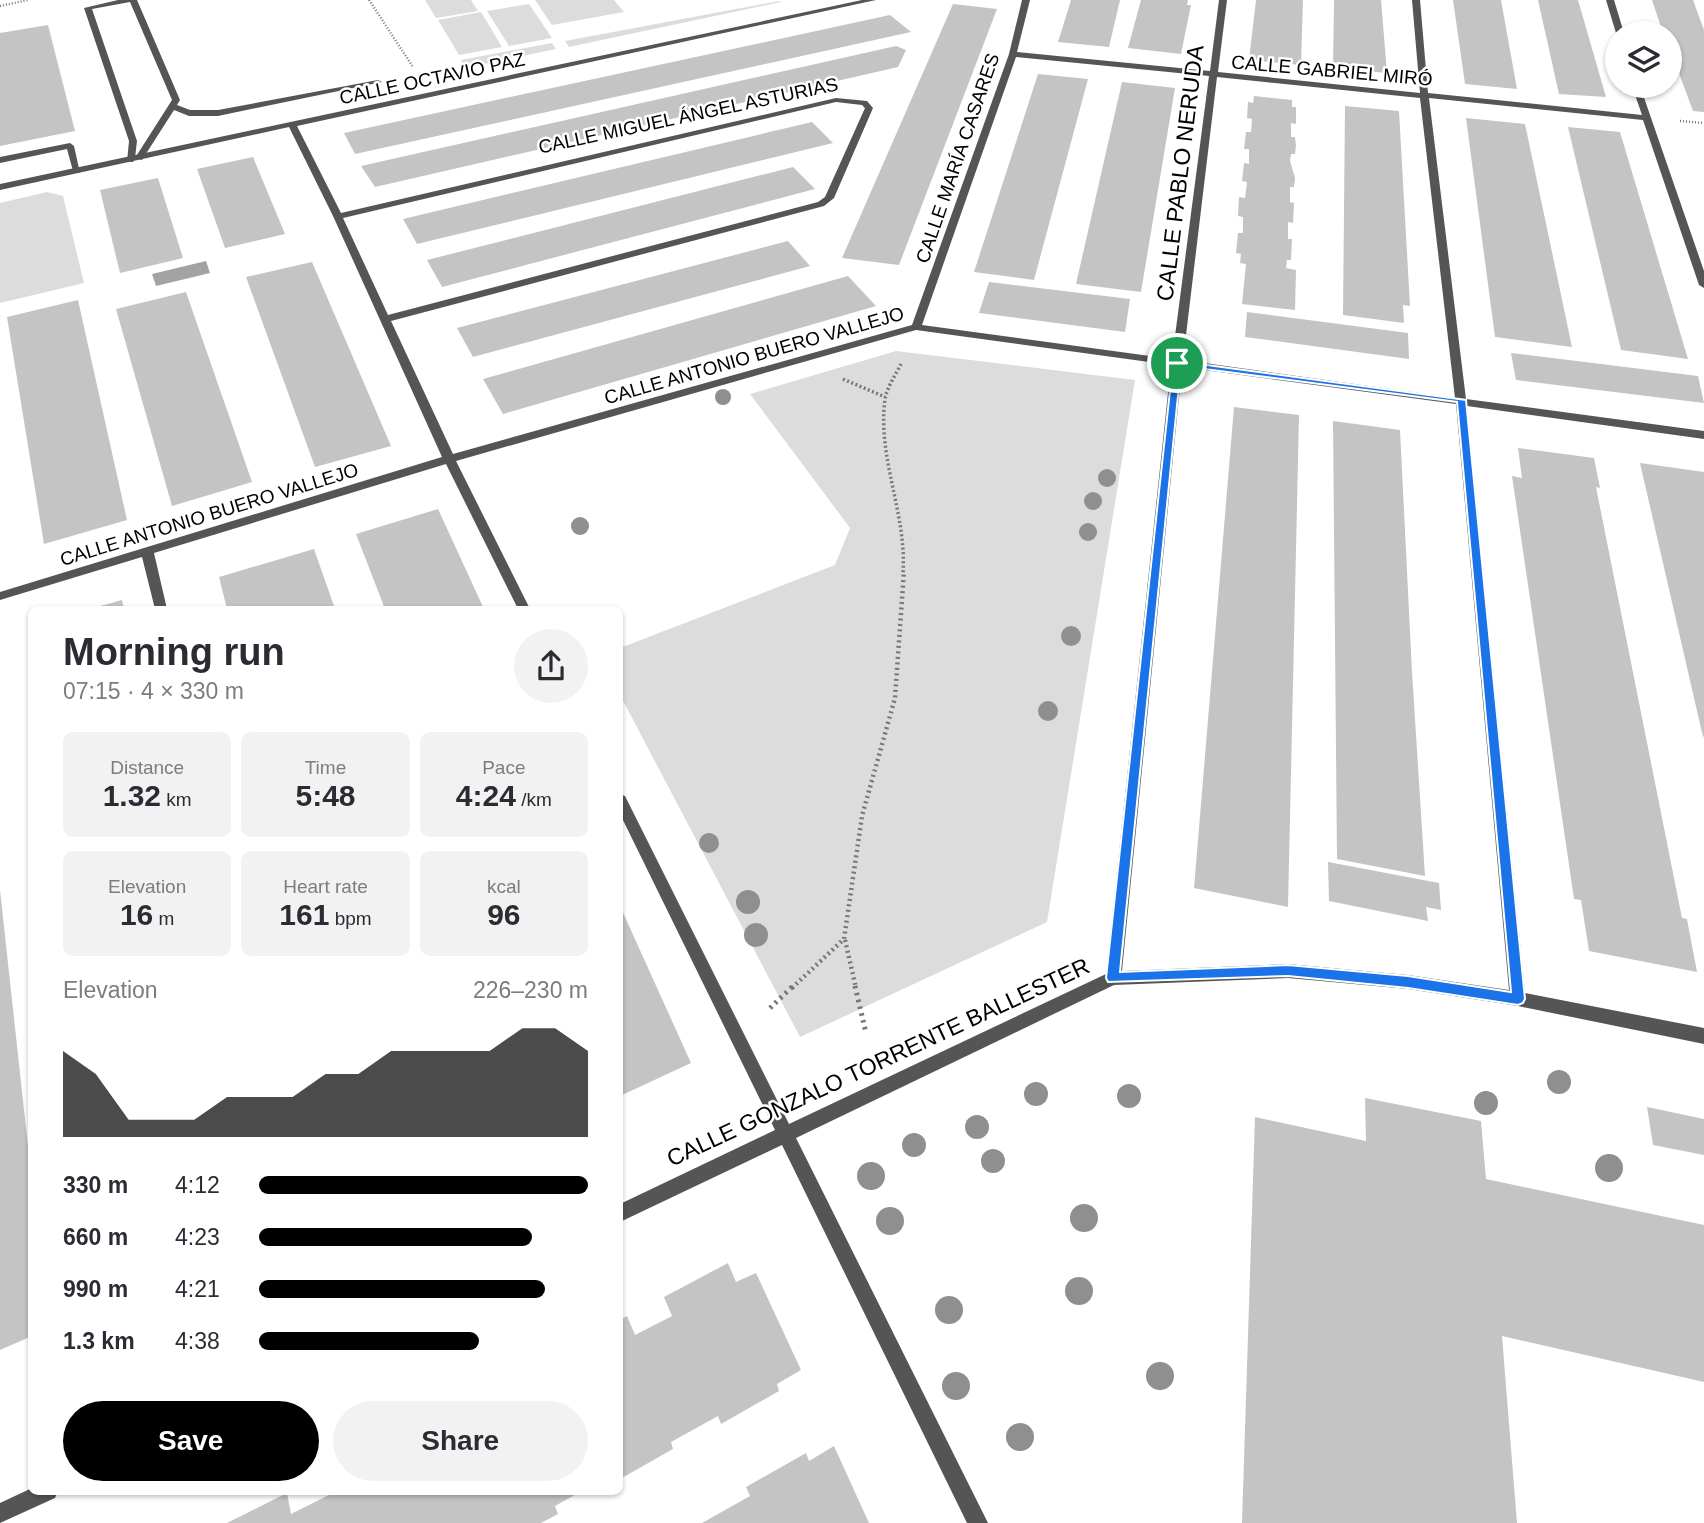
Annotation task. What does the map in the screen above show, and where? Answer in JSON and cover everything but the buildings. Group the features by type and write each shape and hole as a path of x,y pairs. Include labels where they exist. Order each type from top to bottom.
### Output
{"street":[{"path":"131,0 177,100 135,159 133,141 88,8 131,0"},
{"name":"CALLE OCTAVIO PAZ","path":"0,187 872,0"},
{"name":"CALLE MARÍA CASARES","path":"916,327 1013,54 1026,0"},
{"name":"CALLE PABLO NERUDA","path":"1112,978 1177,363 1223,0"},
{"path":"1416,0 1424,95 1461,400 1518,999"},
{"path":"1610,0 1616,21"},
{"name":"CALLE GABRIEL MIRÓ","path":"1013,54 1648,118"},
{"path":"172,106 189,113 218,113 378,82"},
{"path":"1640,98 1704,285"},
{"name":"CALLE MIGUEL ÁNGEL ASTURIAS","path":"338,216 836,100 854,100 869,108 829,198 821,204 385,320"},
{"path":"292,124 338,216 449,459 522,606"},
{"path":"67,132 77,170"},
{"path":"0,160 70,146"},
{"name":"CALLE ANTONIO BUERO VALLEJO","path":"0,596 449,459 916,327 1704,435"},
{"path":"147,551 160,606"},
{"path":"623,806 978,1523"},
{"name":"CALLE GONZALO TORRENTE BALLESTER","path":"623,1212 1112,978 1288,971 1408,982 1518,999 1704,1036"},
{"path":"0,1514 40,1495"}],"path":[{"path":"0,6 28,0"},
{"path":"369,0 416,72"},
{"path":"1674,120 1704,123"},
{"path":"866,1033 844,939 862,816 895,698 905,550 886,463 885,397 903,359"},
{"path":"838,376 885,397"},
{"path":"770,1008 844,939"}],"shaded area":[{"path":"425,0 471,0 478,11 436,18"},
{"path":"535,0 614,0 624,12 552,25"},
{"path":"781,2 569,47 565,41"},
{"path":"529,4 552,38 509,46 487,11"},
{"path":"481,12 502,47 459,55 438,20"},
{"path":"552,43 556,49 465,68 461,60"},
{"path":"47,192 63,196 84,283 0,303 0,203"},
{"path":"206,261 210,273 156,286 152,274"},
{"path":"896,351 1135,380 1047,922 800,1037 623,701 623,647 835,565 850,528 750,394"}],"route":[{"path":"1177,363 1461,400 1518,999 1408,982 1288,971 1112,978 1177,363"}]}
